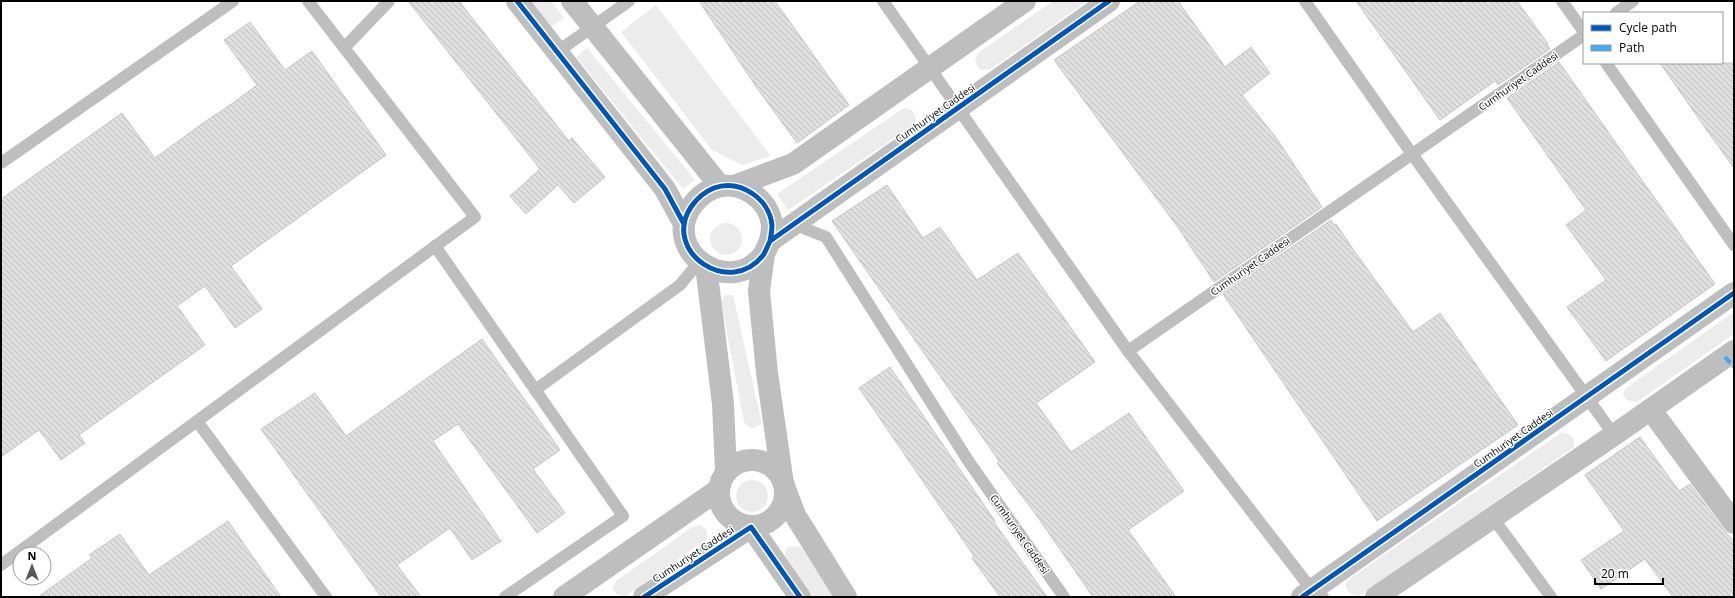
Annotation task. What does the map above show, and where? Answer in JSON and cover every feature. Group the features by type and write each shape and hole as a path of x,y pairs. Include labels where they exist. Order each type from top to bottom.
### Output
{"street":[{"path":"517,1 665,189 684,224"},
{"path":"572,1 727,186 748,191 760,200 768,212 772,226 759,291 767,373 784,483 785,500 780,511 772,519 762,525 751,526 740,524 727,515 719,501 722,480 722,404 703,264"},
{"path":"767,247 754,264 740,271 726,272 711,270 690,252 685,238 684,224 688,211 696,199 707,191 727,186 793,164 1025,1"},
{"name":"Cumhuriyet Caddesi","path":"767,247 793,224 1109,1"},
{"name":"Cumhuriyet Caddesi","path":"1312,595 1734,293"},
{"path":"1376,597 1651,410 1731,359"},
{"path":"1651,410 1734,523"},
{"path":"564,597 722,480 735,464 745,460 756,460 766,463 775,469 784,483 795,514 846,597"},
{"path":"751,526 800,597"},
{"name":"Cumhuriyet Caddesi","path":"644,597 751,526"}],"lane":[{"path":"1,163 233,1"},
{"path":"1,565 474,216 308,1"},
{"path":"344,48 389,1"},
{"path":"557,52 629,1"},
{"name":"Cumhuriyet Caddesi","path":"883,1 1128,351 1312,595"},
{"path":"1305,1 1412,154 1614,435"},
{"path":"1562,1 1583,32"},
{"path":"1617,12 1633,1"},
{"name":"Cumhuriyet Caddesi","path":"1128,351 1583,35"},
{"path":"1607,64 1734,245"},
{"name":"Cumhuriyet Caddesi","path":"793,224 826,237 969,462 1064,597"},
{"path":"435,246 623,516 505,597"},
{"path":"535,390 680,285 703,264"},
{"path":"197,421 326,597"},
{"path":"1493,518 1551,597"}],"shaded area":[{"path":"529,1 551,1 564,18 550,28"},
{"path":"1053,1 1088,1 989,70 979,69 975,61 978,53"},
{"path":"656,5 771,156 742,165 712,150 621,32"},
{"path":"587,48 695,180 683,189 576,57"},
{"path":"904,108 912,110 916,117 916,123 788,210 777,194"},
{"path":"723,223 729,223 738,227 742,239 738,251 729,255 723,255 714,251 710,242 710,236 714,227"},
{"path":"725,295 733,295 762,424 751,429 744,422 721,301"},
{"path":"1734,312 1734,334 1637,402 1627,400 1623,395 1625,389"},
{"path":"1562,432 1570,435 1574,439 1574,447 1358,597 1348,591 1345,585 1348,580"},
{"path":"749,480 755,480 765,487 768,496 767,502 761,509 755,512 749,512 739,505 736,499 736,493 743,483"},
{"path":"701,525 707,531 707,539 626,596 618,595 612,589 616,581 694,526"},
{"path":"787,547 801,547 836,597 814,597 786,558 785,553"}],"building":[{"path":"408,1 459,1 569,141 572,138 605,177 574,203 558,185 526,214 510,196 540,169"},
{"path":"699,1 775,1 849,105 797,143 757,88"},
{"path":"1140,1 1178,1 1225,67 1251,47 1270,73 1242,95 1275,136 1322,207 1214,282 1177,226 1054,60"},
{"path":"1356,1 1517,1 1550,49 1498,85 1495,81 1440,120"},
{"path":"250,22 285,70 312,51 386,155 231,266 262,309 235,328 205,286 177,306 205,345 79,435 85,443 61,460 39,430 1,457 1,199 122,113 155,158 233,103 257,85 224,40"},
{"path":"1559,62 1715,284 1606,361 1567,307 1606,280 1566,225 1586,210 1507,98"},
{"path":"1734,63 1734,168 1661,64"},
{"path":"887,185 923,238 940,227 977,280 1018,253 1095,362 1036,403 1071,452 1129,413 1184,491 1128,530 1176,597 1093,597 1037,516 997,463 999,461 832,221"},
{"path":"1331,220 1334,225 1336,224 1413,332 1440,313 1518,425 1377,521 1223,294"},
{"path":"482,339 560,450 533,469 565,513 537,533 458,424 433,441 501,541 472,560 450,528 397,565 421,597 381,597 261,429 315,393 346,436"},
{"path":"890,367 995,521 994,522 1047,597 1000,597 972,558 974,556 859,388"},
{"path":"1640,437 1679,491 1690,484 1734,541 1734,597 1673,597 1645,559 1601,589 1581,560 1624,531 1585,475"},
{"path":"228,521 281,597 38,597 92,558 89,555 120,534 149,575"}],"marked path":[{"path":"1725,357 1734,367"}],"cycle path":[{"path":"517,1 665,189 684,224"},
{"path":"770,241 772,225 770,215 765,207 752,193 734,186 714,188 704,193 691,207 684,224 685,240 692,254 704,264 718,271 734,272 750,267 764,254 770,241 1109,1"},
{"path":"1302,597 1734,293"},
{"path":"644,597 751,527 800,597"}]}
